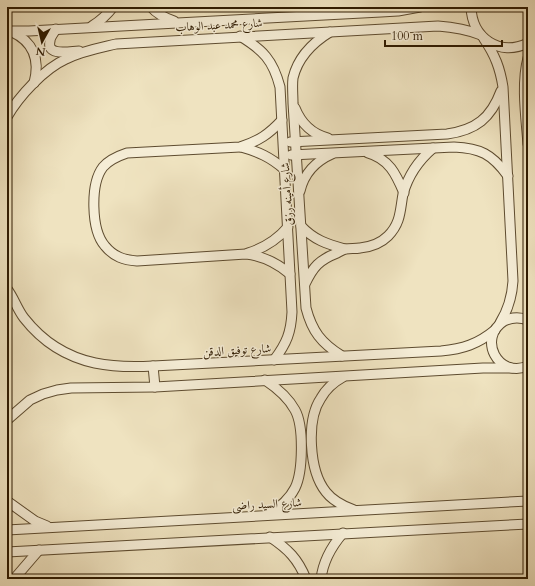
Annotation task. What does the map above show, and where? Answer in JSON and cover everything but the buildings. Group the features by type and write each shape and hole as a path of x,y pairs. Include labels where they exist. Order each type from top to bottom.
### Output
{"street":[{"path":"90,27 101,20 113,7"},
{"path":"151,7 165,18 177,22"},
{"path":"381,12 390,7"},
{"name":"شارع محمد عبد الوهاب","path":"9,31 381,12 420,7"},
{"path":"471,7 471,16 475,26 491,50 497,62 500,74 508,176 513,281 512,292 506,314 492,337 491,345 497,360 503,365 519,368 528,372"},
{"name":"شارع محمد عبد الوهاب","path":"7,117 20,98 52,67 66,59 90,50 122,43 438,26 467,30 483,37 494,45 505,48 516,48 528,43"},
{"path":"56,29 50,41 51,49 54,51 90,50"},
{"path":"9,31 20,36 28,43 34,52 37,62 37,73 34,83"},
{"name":"شارع أمينه رزق","path":"331,32 312,45 298,63 294,78 293,103 306,308 309,320 322,341 342,356"},
{"name":"شارع أمينه رزق","path":"240,36 252,43 270,62 277,74 280,87 292,312 288,337 274,360"},
{"path":"528,58 525,72 528,144"},
{"path":"283,142 447,134 460,132 472,128 492,111 502,88"},
{"path":"293,103 298,115 305,125 315,133 338,140"},
{"path":"282,120 264,137 253,143 240,147 127,153 118,156 103,167 98,175 94,197 94,211 99,237 104,245 119,258 128,261 246,254 256,255 274,262 290,274"},
{"path":"240,147 254,150 265,155 284,169"},
{"path":"284,155 467,147 491,157 500,165 508,176"},
{"path":"304,284 311,271 326,257 345,249 362,248 376,244 387,237 396,227 409,179 424,156 433,148"},
{"path":"363,151 385,161 399,180 404,193"},
{"path":"299,196 307,174 320,161 337,153"},
{"path":"301,226 322,242 345,249"},
{"path":"246,254 265,247 281,235 288,227"},
{"name":"شارع توفيق الدقن","path":"7,289 23,317 35,331 64,352 96,363 125,366 153,366 453,350 476,343 486,337 498,326"},
{"path":"498,326 507,319 515,317 528,320"},
{"path":"153,366 155,387"},
{"path":"7,420 30,400 43,394 71,388 155,387 483,368 519,368"},
{"path":"346,376 327,389 315,409 312,446 315,471 319,482 335,501 345,507 357,511"},
{"path":"265,380 284,394 296,411 299,420 301,444 301,460 296,487 288,499 278,509 266,516"},
{"path":"7,500 35,521 50,527"},
{"name":"شارع السيد راضى","path":"7,530 528,501"},
{"path":"7,552 528,524"},
{"path":"321,579 328,553 343,534"},
{"path":"270,537 282,545 292,555 300,566 306,579"},
{"path":"14,579 39,550"}]}
